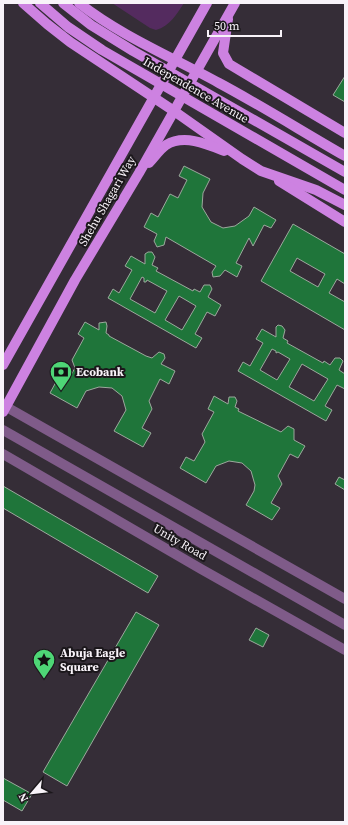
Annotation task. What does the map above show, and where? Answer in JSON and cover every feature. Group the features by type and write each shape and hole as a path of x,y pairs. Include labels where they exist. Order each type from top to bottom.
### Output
{"main road":[{"path":"23,3 70,42 176,106 242,159 345,222"},
{"name":"Independence Avenue","path":"40,3 68,27 102,50 345,190"},
{"name":"Independence Avenue","path":"63,3 91,25 133,51 345,172"},
{"name":"Independence Avenue","path":"79,3 105,22 173,62 345,156"},
{"name":"Shehu Shagari Way","path":"3,365 207,3"},
{"name":"Shehu Shagari Way","path":"4,408 235,3"},
{"path":"229,13 223,52 229,64 345,133"},
{"path":"139,173 167,144 181,140 201,142 242,159"},
{"path":"262,171 316,190 345,205"}],"street":[{"path":"4,408 345,599"},
{"name":"Unity Road","path":"3,430 345,625"},
{"name":"Unity Road","path":"3,454 201,569 345,650"}],"shaded area":[{"path":"112,3 184,3 169,23 156,30 150,28"}],"building":[{"path":"345,76 345,102 333,95"},
{"path":"184,166 210,179 203,193 202,207 211,222 223,228 235,226 249,216 254,207 276,220 271,228 264,225 253,246 249,238 236,263 242,266 237,277 225,270 220,276 213,277 212,272 216,266 166,237 164,245 157,247 154,241 157,234 144,227 151,213 158,217 170,194 178,198 187,180 179,176"},
{"path":"293,224 345,254 345,284 337,279 329,293 345,302 345,330 261,281","holes":["297,258 325,274 318,287 290,271"]},
{"path":"152,252 155,257 152,265 158,268 156,271 193,291 194,289 200,292 204,285 210,285 212,289 208,297 221,305 215,316 207,312 195,334 202,338 196,348 108,298 113,289 119,293 132,270 125,266 131,256 145,264 145,254","holes":["142,277 144,278 144,282 147,280 167,291 155,313 130,299","179,296 196,306 182,330 165,320"]},
{"path":"85,322 99,330 99,323 106,322 106,333 109,336 152,358 159,352 164,354 165,358 161,364 175,371 169,384 160,379 149,401 152,409 142,428 151,433 143,447 114,431 126,410 122,396 112,388 99,387 86,391 77,408 50,393 56,382 64,387 75,368 72,360 84,338 78,334"},
{"path":"278,325 282,326 285,330 283,338 288,341 287,343 323,363 324,361 330,365 335,358 340,358 343,361 339,370 345,374 345,389 337,385 325,406 332,410 326,421 238,371 243,362 250,366 263,343 256,339 262,329 276,337 276,327","holes":["272,349 276,351 276,353 278,352 290,359 277,380 260,370","302,364 328,379 314,401 289,387"]},
{"path":"214,396 228,404 229,397 235,397 237,401 235,407 239,409 238,411 281,432 288,426 294,429 294,440 305,446 298,458 290,454 278,476 282,484 271,503 280,508 272,520 246,505 254,491 255,485 251,471 242,463 229,461 216,466 206,483 180,468 186,457 194,461 205,442 202,434 214,412 208,409"},
{"path":"339,477 345,480 345,490 335,484"},
{"path":"3,486 158,576 148,593 3,508"},
{"path":"136,612 159,625 67,786 43,772"},
{"path":"256,628 269,635 263,647 249,640"},
{"path":"3,778 32,794 22,811 3,800"}],"place":[{"name":"Ecobank","path":"61,392"},
{"name":"Abuja Eagle Square","path":"44,680"}]}
